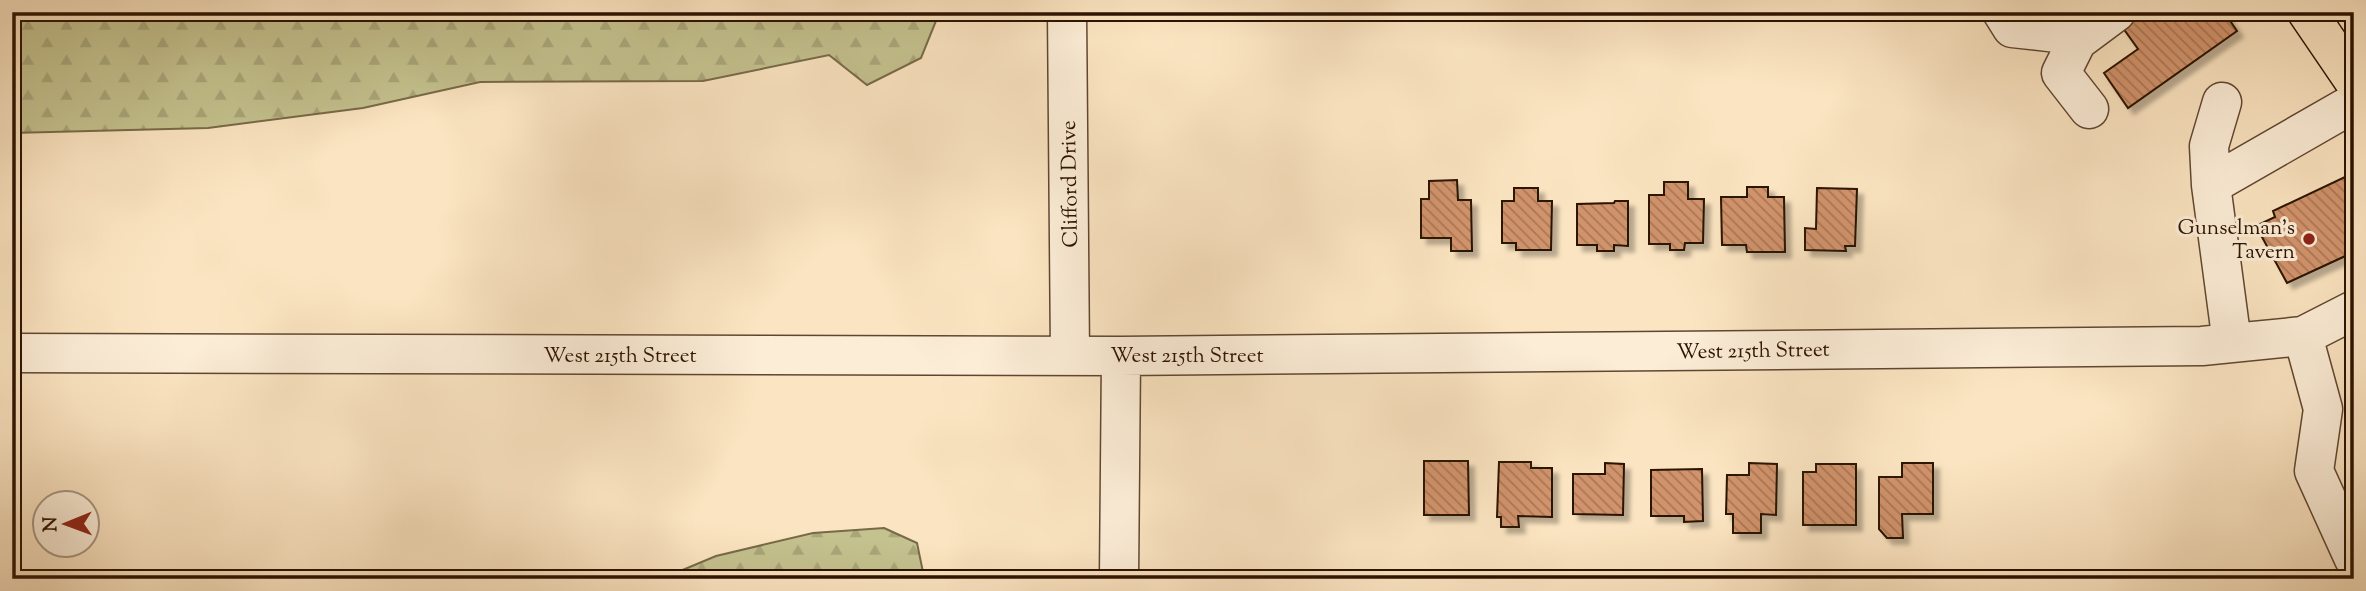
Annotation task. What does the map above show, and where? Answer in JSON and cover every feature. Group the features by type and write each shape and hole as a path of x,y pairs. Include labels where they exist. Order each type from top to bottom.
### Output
{"main road":[{"path":"2307,12 2354,81"}],"street":[{"name":"Clifford Drive","path":"1067,12 1070,356"},
{"path":"2002,12 2012,28 2057,33 2086,12"},
{"path":"2089,109 2061,73 2077,41 2116,12"},
{"path":"2222,102 2208,146 2232,343"},
{"path":"2211,185 2354,103"},
{"name":"West 215th Street","path":"12,353 1122,356 2202,346 2303,337 2354,310"},
{"path":"2303,337 2323,409 2314,471 2354,559"},
{"path":"1119,579 1122,356"}],"green space":[{"path":"12,12 937,12 938,16 921,58 867,85 829,55 703,81 480,82 363,108 208,128 12,133"},
{"path":"884,528 917,543 923,572 919,579 661,579 716,556 813,533"}],"building":[{"path":"2130,12 2224,12 2237,31 2128,108 2104,73 2138,49 2118,21"},
{"name":"Gunselman's Tavern","path":"2347,176 2354,186 2354,252 2287,283 2256,226 2275,217 2273,211"},
{"path":"1457,180 1458,200 1471,200 1472,251 1451,251 1451,238 1421,238 1421,199 1429,199 1429,181"},
{"path":"1664,182 1688,182 1688,199 1704,199 1703,243 1685,243 1684,250 1670,250 1670,244 1649,244 1649,195 1664,195"},
{"path":"1747,187 1768,187 1768,197 1784,197 1785,252 1747,252 1746,245 1722,245 1721,197 1747,197"},
{"path":"1514,188 1538,188 1538,201 1552,201 1551,250 1516,250 1516,243 1502,243 1502,201 1514,201"},
{"path":"1817,188 1857,189 1855,246 1845,246 1846,251 1805,250 1805,228 1816,229"},
{"path":"1628,201 1628,246 1614,245 1614,251 1597,251 1597,245 1577,245 1577,204"},
{"path":"1424,461 1468,461 1469,515 1424,515"},
{"path":"1499,462 1531,462 1531,468 1552,468 1552,517 1518,516 1519,527 1501,527 1501,517 1497,517"},
{"path":"1605,463 1624,464 1623,515 1573,514 1573,474 1605,474"},
{"path":"1749,463 1777,464 1776,515 1761,514 1761,533 1733,533 1733,514 1726,514 1727,475 1749,475"},
{"path":"1902,463 1933,463 1933,514 1902,514 1903,538 1887,538 1879,529 1879,477 1902,477"},
{"path":"1816,464 1856,464 1856,525 1803,525 1803,472 1816,472"},
{"path":"1702,469 1703,521 1684,522 1684,516 1651,516 1651,470"}],"place":[{"name":"Gunselman's Tavern","path":"2309,239"}]}
